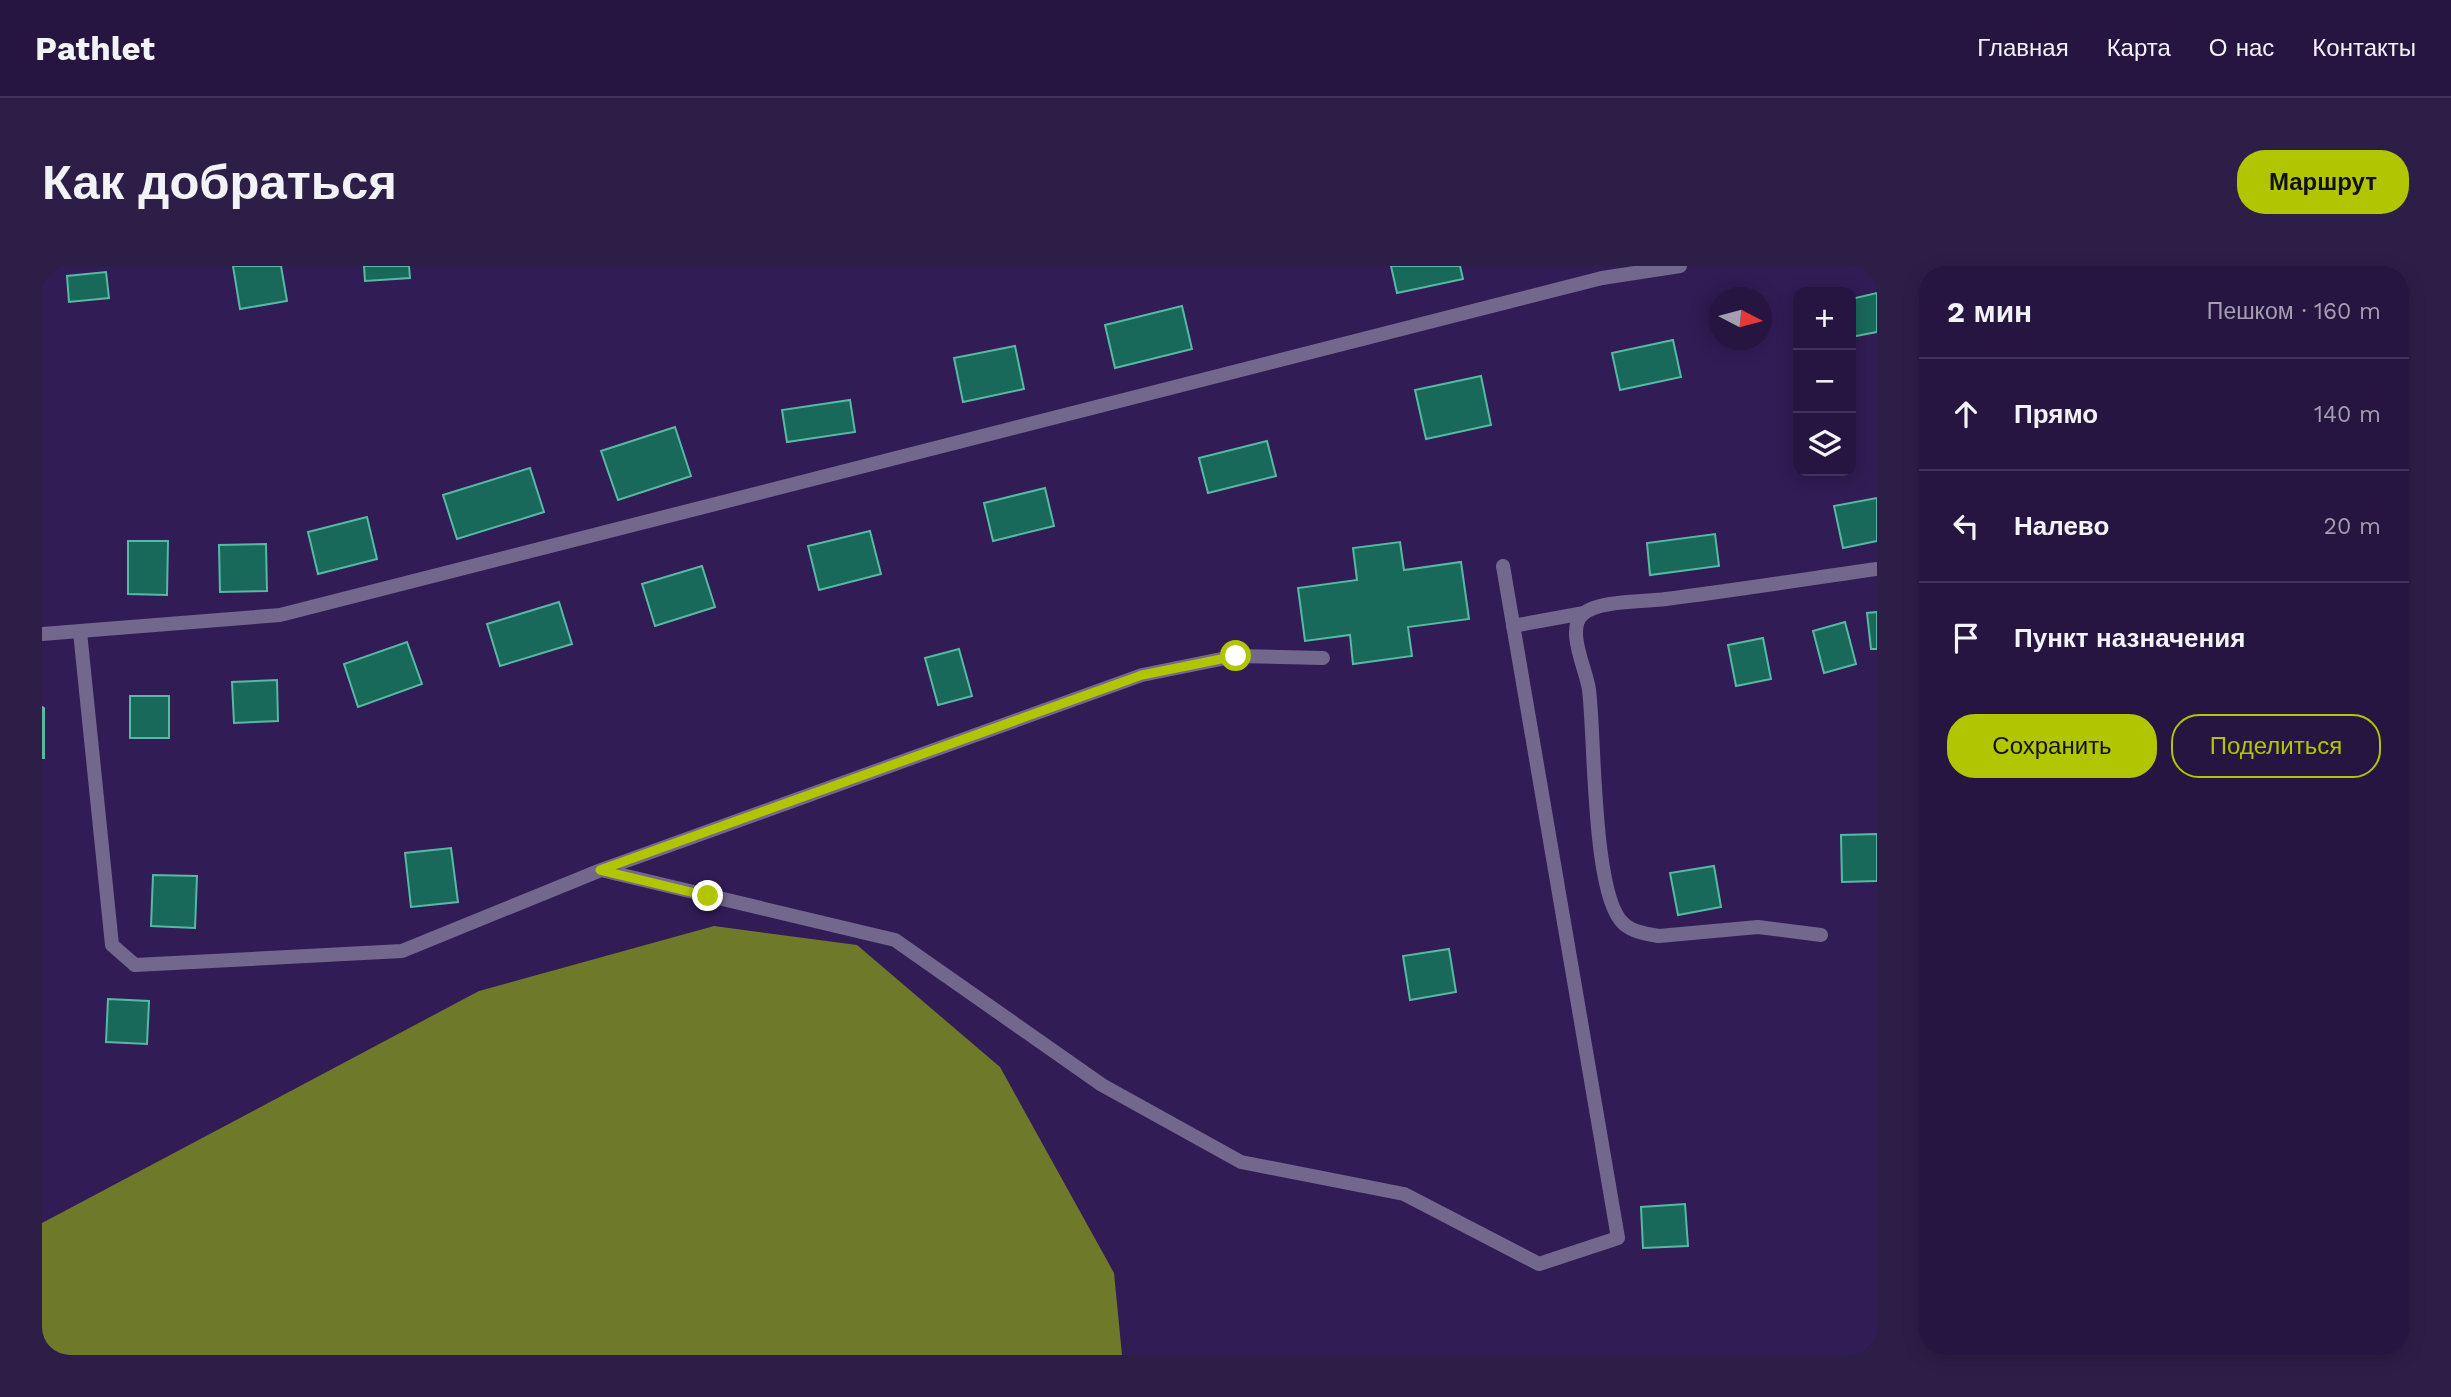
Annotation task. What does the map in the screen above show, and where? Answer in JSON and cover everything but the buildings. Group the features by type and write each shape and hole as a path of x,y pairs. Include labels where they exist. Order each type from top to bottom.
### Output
{"street":[{"path":"42,634 280,615 1602,272 1680,266"},
{"path":"600,870 895,940 1102,1085 1241,1162 1404,1194 1539,1264 1618,1238 1503,566"},
{"path":"1513,626 1584,613 1602,606 1877,569"},
{"path":"1584,613 1578,621 1576,636 1588,685 1602,864 1610,905 1624,924 1644,934 1659,936 1758,927 1821,935"},
{"path":"80,632 112,945 135,965 402,951 600,870 1142,675 1236,656 1323,658"}],"shaded area":[{"path":"714,926 857,945 1000,1067 1114,1273 1122,1355 42,1355 42,1223 479,991"}],"route":[{"path":"708,896 600,870 1142,675 1236,656"}]}
